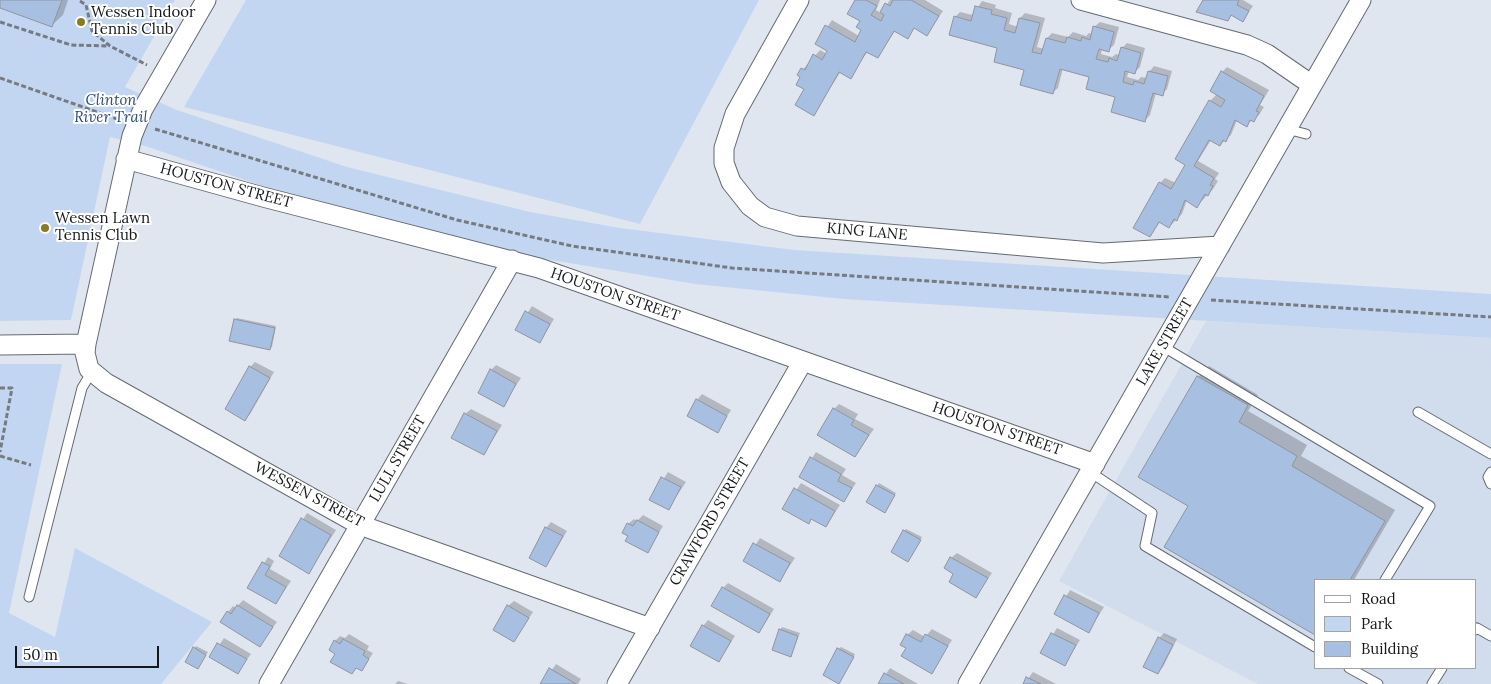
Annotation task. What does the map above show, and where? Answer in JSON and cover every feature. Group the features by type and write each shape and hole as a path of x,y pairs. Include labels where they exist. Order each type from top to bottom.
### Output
{"street":[{"path":"91,373 85,353 86,344 126,158 136,124 206,0"},
{"name":"KING LANE","path":"799,0 735,114 724,148 724,163 731,182 750,206 765,217 796,226 1115,254 1220,246"},
{"path":"1080,0 1247,45 1267,54 1312,85"},
{"name":"LAKE STREET","path":"968,684 1361,0"},
{"name":"HOUSTON STREET","path":"126,158 263,197 512,260 802,361 1092,468"},
{"name":"LULL STREET","path":"269,684 512,260"},
{"path":"0,346 86,344"},
{"name":"CRAWFORD STREET","path":"617,684 802,361"},
{"name":"WESSEN STREET","path":"91,373 360,525 650,628"}],"lane":[{"path":"1287,129 1306,134"},
{"path":"1162,346 1430,506 1386,579"},
{"path":"29,597 82,388 91,373"},
{"path":"1418,412 1491,454"},
{"path":"1092,468 1152,513 1145,546 1314,646"},
{"path":"1491,472 1488,477 1491,484"},
{"path":"1476,629 1491,636"},
{"path":"1352,669 1378,684"},
{"path":"1432,684 1441,669"}],"path":[{"path":"80,1 86,5 92,31 110,46 162,75"},
{"path":"0,22 71,45 110,46"},
{"path":"0,78 117,119 458,220 572,246 732,268 1491,317"},
{"path":"0,388 12,388 0,452"},
{"path":"0,456 30,465"}],"shaded area":[{"path":"1206,321 1491,338 1491,684 1258,684 1059,581"}],"green space":[{"name":"Clinton River Trail","path":"0,0 175,0 125,87 177,110 347,167 530,212 620,228 794,250 1491,294 1491,338 844,299 695,284 527,256 307,201 145,146 110,137 71,320 0,321"},
{"path":"246,0 759,0 640,224 184,107"},
{"path":"0,364 62,364 9,613 55,637 75,548 212,622 161,684 0,684"}],"building":[{"path":"0,0 62,0 52,27 0,8"},
{"path":"855,0 866,0 877,6 871,15 881,21 884,15 880,12 885,3 890,6 893,0 911,0 939,16 927,36 914,28 908,39 894,31 878,58 866,52 851,79 839,72 814,116 795,105 804,89 796,85 800,77 797,75 801,68 805,70 813,54 822,60 827,51 815,44 825,25 855,42 861,30 856,27 860,21 847,14"},
{"path":"1203,0 1239,0 1237,5 1249,11 1243,22 1231,15 1228,21 1196,12"},
{"path":"975,6 992,10 991,14 1007,18 1004,30 1015,33 1019,18 1040,23 1032,52 1041,54 1046,38 1065,43 1067,37 1081,41 1082,37 1090,40 1093,26 1114,32 1109,52 1099,49 1096,59 1108,62 1109,58 1117,61 1121,47 1141,53 1135,74 1125,71 1123,82 1133,85 1134,81 1144,84 1148,71 1168,76 1163,96 1153,93 1145,122 1111,112 1115,97 1086,89 1089,77 1060,69 1053,94 1020,85 1024,70 994,62 997,48 949,35 954,16 971,21"},
{"path":"1221,71 1264,96 1256,111 1259,112 1254,122 1250,120 1247,127 1235,120 1226,142 1223,140 1220,146 1209,140 1194,166 1214,178 1210,185 1213,186 1208,196 1205,194 1197,208 1185,200 1177,221 1174,219 1169,228 1159,222 1150,237 1133,228 1159,182 1171,189 1185,165 1175,159 1209,100 1221,107 1225,100 1210,91"},
{"path":"525,311 550,324 540,343 515,330"},
{"path":"234,319 275,328 270,350 229,341"},
{"path":"249,366 270,378 245,421 225,409"},
{"path":"490,369 516,384 504,407 478,393"},
{"path":"1197,376 1248,405 1239,422 1297,456 1292,466 1385,521 1351,579 1314,579 1314,634 1164,547 1188,506 1138,477"},
{"path":"696,399 727,416 718,433 687,416"},
{"path":"833,408 854,420 851,425 869,435 855,457 817,435"},
{"path":"464,413 497,431 484,455 451,438"},
{"path":"810,457 841,474 838,481 852,488 844,502 799,477"},
{"path":"661,477 681,487 669,510 649,500"},
{"path":"876,485 895,495 885,513 866,502"},
{"path":"794,488 835,511 826,527 811,519 809,524 782,509"},
{"path":"301,518 331,535 309,574 279,556"},
{"path":"637,520 659,532 648,553 625,541 628,536 622,533 627,523 633,526"},
{"path":"545,527 563,536 546,567 529,558"},
{"path":"903,530 921,540 908,562 891,552"},
{"path":"753,543 790,563 780,582 743,561"},
{"path":"950,557 988,578 976,598 949,582 953,574 944,568"},
{"path":"262,562 270,566 265,575 286,587 276,604 247,588"},
{"path":"722,587 770,614 759,633 711,606"},
{"path":"1064,595 1099,613 1089,633 1054,614"},
{"path":"237,605 273,627 260,647 220,622 227,611 231,614"},
{"path":"507,605 529,618 514,642 493,630"},
{"path":"702,625 731,641 719,662 690,646"},
{"path":"779,629 798,636 791,657 772,650"},
{"path":"1051,633 1076,645 1065,666 1040,653"},
{"path":"906,634 921,642 925,634 948,646 932,674 901,656 906,648 900,645"},
{"path":"1158,637 1173,645 1158,674 1143,667"},
{"path":"343,639 365,651 363,655 369,659 362,671 356,668 352,674 330,662 335,654 329,650 334,640 340,644"},
{"path":"217,643 247,659 238,674 209,657"},
{"path":"193,647 206,655 198,669 185,662"},
{"path":"837,648 854,657 839,684 823,675"},
{"path":"549,668 576,684 540,684"},
{"path":"884,673 904,684 878,684"},
{"path":"1026,677 1041,684 1023,684"}],"place":[{"name":"Wessen Indoor Tennis Club","path":"81,22"},
{"name":"Wessen Lawn Tennis Club","path":"45,228"}]}
